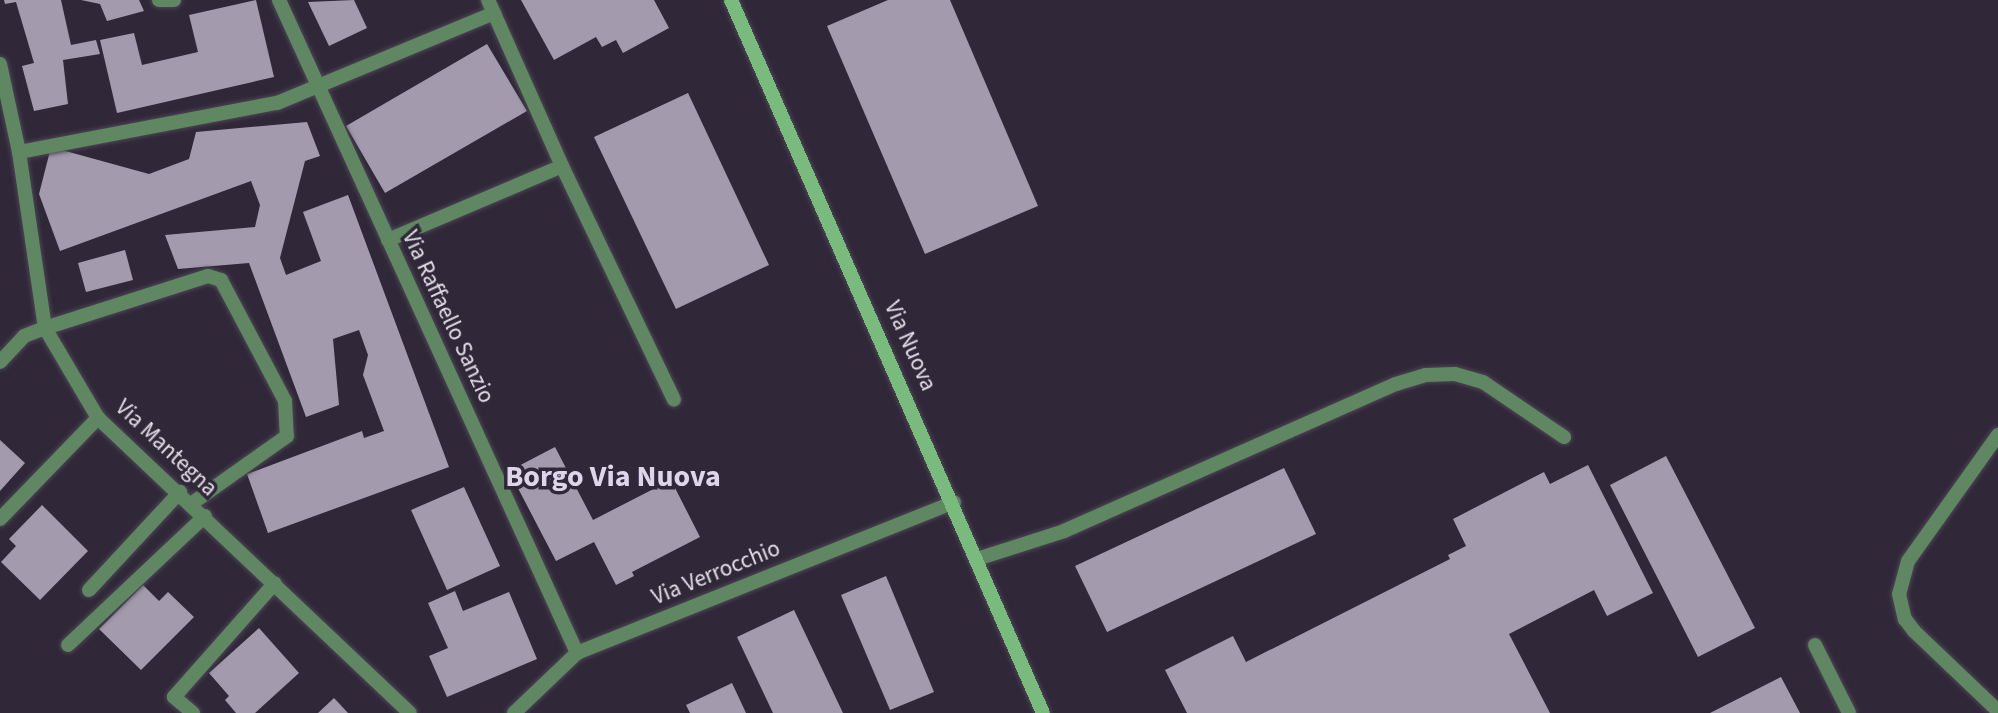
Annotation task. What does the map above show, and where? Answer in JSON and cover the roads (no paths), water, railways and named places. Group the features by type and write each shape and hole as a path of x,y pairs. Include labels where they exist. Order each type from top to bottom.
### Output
{"main road":[{"name":"Via Nuova","path":"731,0 954,502 1043,713"}],"street":[{"path":"159,0 174,0"},
{"name":"Via Raffaello Sanzio","path":"279,0 577,653"},
{"path":"19,152 277,103 491,7 562,166 674,400"},
{"name":"Via Mantegna","path":"0,64 19,152 45,328 98,418 180,492 410,713"},
{"path":"388,240 562,166"},
{"path":"0,362 24,336 45,328 208,276 228,288 285,401 287,436 191,503"},
{"path":"977,559 1064,531 1396,384 1426,375 1455,374 1483,382 1564,437"},
{"path":"0,519 98,418"},
{"path":"1998,435 1908,561 1899,594 1905,619 1914,631 1998,712"},
{"path":"89,590 180,492"},
{"name":"Via Verrocchio","path":"514,713 577,653 954,502"},
{"path":"68,645 205,516"},
{"path":"193,713 174,697 275,583"},
{"path":"1815,645 1849,713"}],"district":[{"name":"Borgo Via Nuova","path":"613,477"}]}
